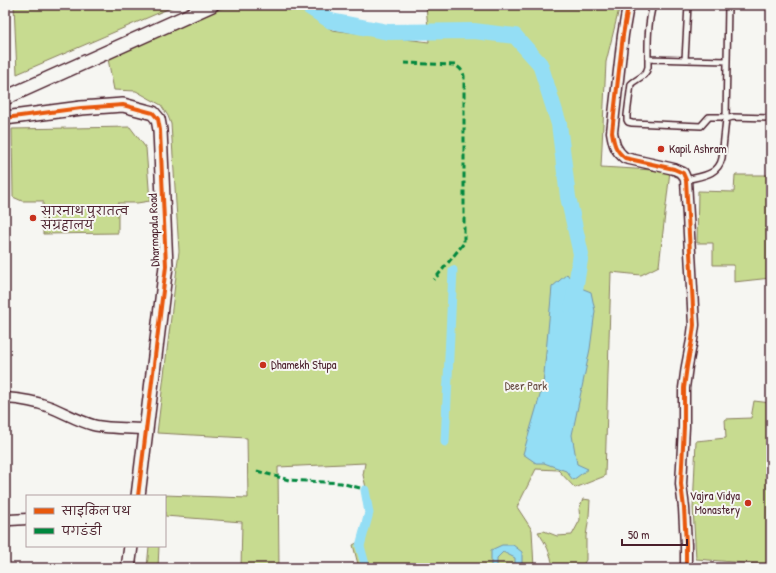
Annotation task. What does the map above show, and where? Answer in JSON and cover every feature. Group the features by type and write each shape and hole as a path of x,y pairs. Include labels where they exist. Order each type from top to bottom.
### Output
{"street":[{"path":"5,98 212,5"},
{"path":"630,5 627,12 623,35 612,132 615,148 625,158 674,169 683,173 686,180 694,325 684,388 684,427 681,484 686,537 686,568"},
{"name":"Dharmapala Road","path":"5,118 80,108 123,105 153,114 158,119 160,130 166,266 138,495"},
{"path":"5,398 38,402 75,418 99,426 146,429"},
{"path":"10,520 26,519"},
{"path":"128,568 131,547"}],"lane":[{"path":"653,5 649,23 647,71 642,77 631,84 626,120 628,122 640,124 701,126 709,117 771,118"},
{"path":"685,60 688,5"},
{"path":"686,180 714,172 718,168 722,158 726,118 728,5"},
{"path":"648,59 727,61"}],"green space":[{"path":"14,5 177,5 17,74"},
{"name":"Deer Park","path":"229,5 297,5 299,9 332,30 429,42 426,5 620,5 606,62 601,167 670,171 659,266 641,275 611,272 605,476 575,488 558,470 536,469 517,507 532,530 534,568 359,568 353,545 366,538 371,508 363,475 365,463 278,467 279,568 241,568 242,522 166,516 166,495 248,498 247,438 157,433 179,251 171,124 161,105 136,91 114,90 108,59"},
{"path":"130,127 146,148 150,201 118,203 118,233 43,234 43,201 22,201 13,197 12,129"},
{"path":"735,175 771,175 771,278 734,282 734,265 713,265 713,243 697,243 698,191 734,192"},
{"path":"754,401 771,403 771,568 758,564 696,559 693,508 696,441 726,438 725,419 751,418"},
{"path":"583,499 590,500 586,536 586,560 581,568 553,568 548,549 538,532 544,531 557,536 572,535 580,520 579,509"},
{"path":"149,547 159,547 158,568 147,568"}],"water":[{"path":"567,274 576,286 591,292 595,311 590,349 572,435 577,464 588,469 573,480 566,471 544,463 536,463 523,454 543,385 552,287"},
{"path":"502,545 513,545 522,552 522,568 515,568 515,558 503,552 497,558 497,568 491,568 491,550"}],"waterway":[{"path":"306,5 331,21 388,32 474,31 515,36 540,64 559,124 568,197 581,254 572,308"},
{"path":"445,442 453,270"},
{"path":"365,490 369,513 360,546 366,568"}],"marked path":[{"path":"404,63 455,65 461,70 464,76 464,243 434,280"},
{"path":"257,471 289,480 341,483 360,488"}],"cycle path":[{"path":"630,5 627,12 623,35 612,132 614,143 619,152 625,158 674,169 683,173 686,180 694,325 684,388 684,427 681,484 684,508 686,568"},
{"path":"5,118 81,108 123,105 153,113 158,119 160,130 166,266 138,495"}],"place":[{"name":"Kapil Ashram","path":"661,149"},
{"name":"सारनाथ पुरातत्व संग्रहालय","path":"33,218"},
{"name":"Dhamekh Stupa","path":"263,365"},
{"name":"Vajra Vidya Monastery","path":"748,503"}]}
